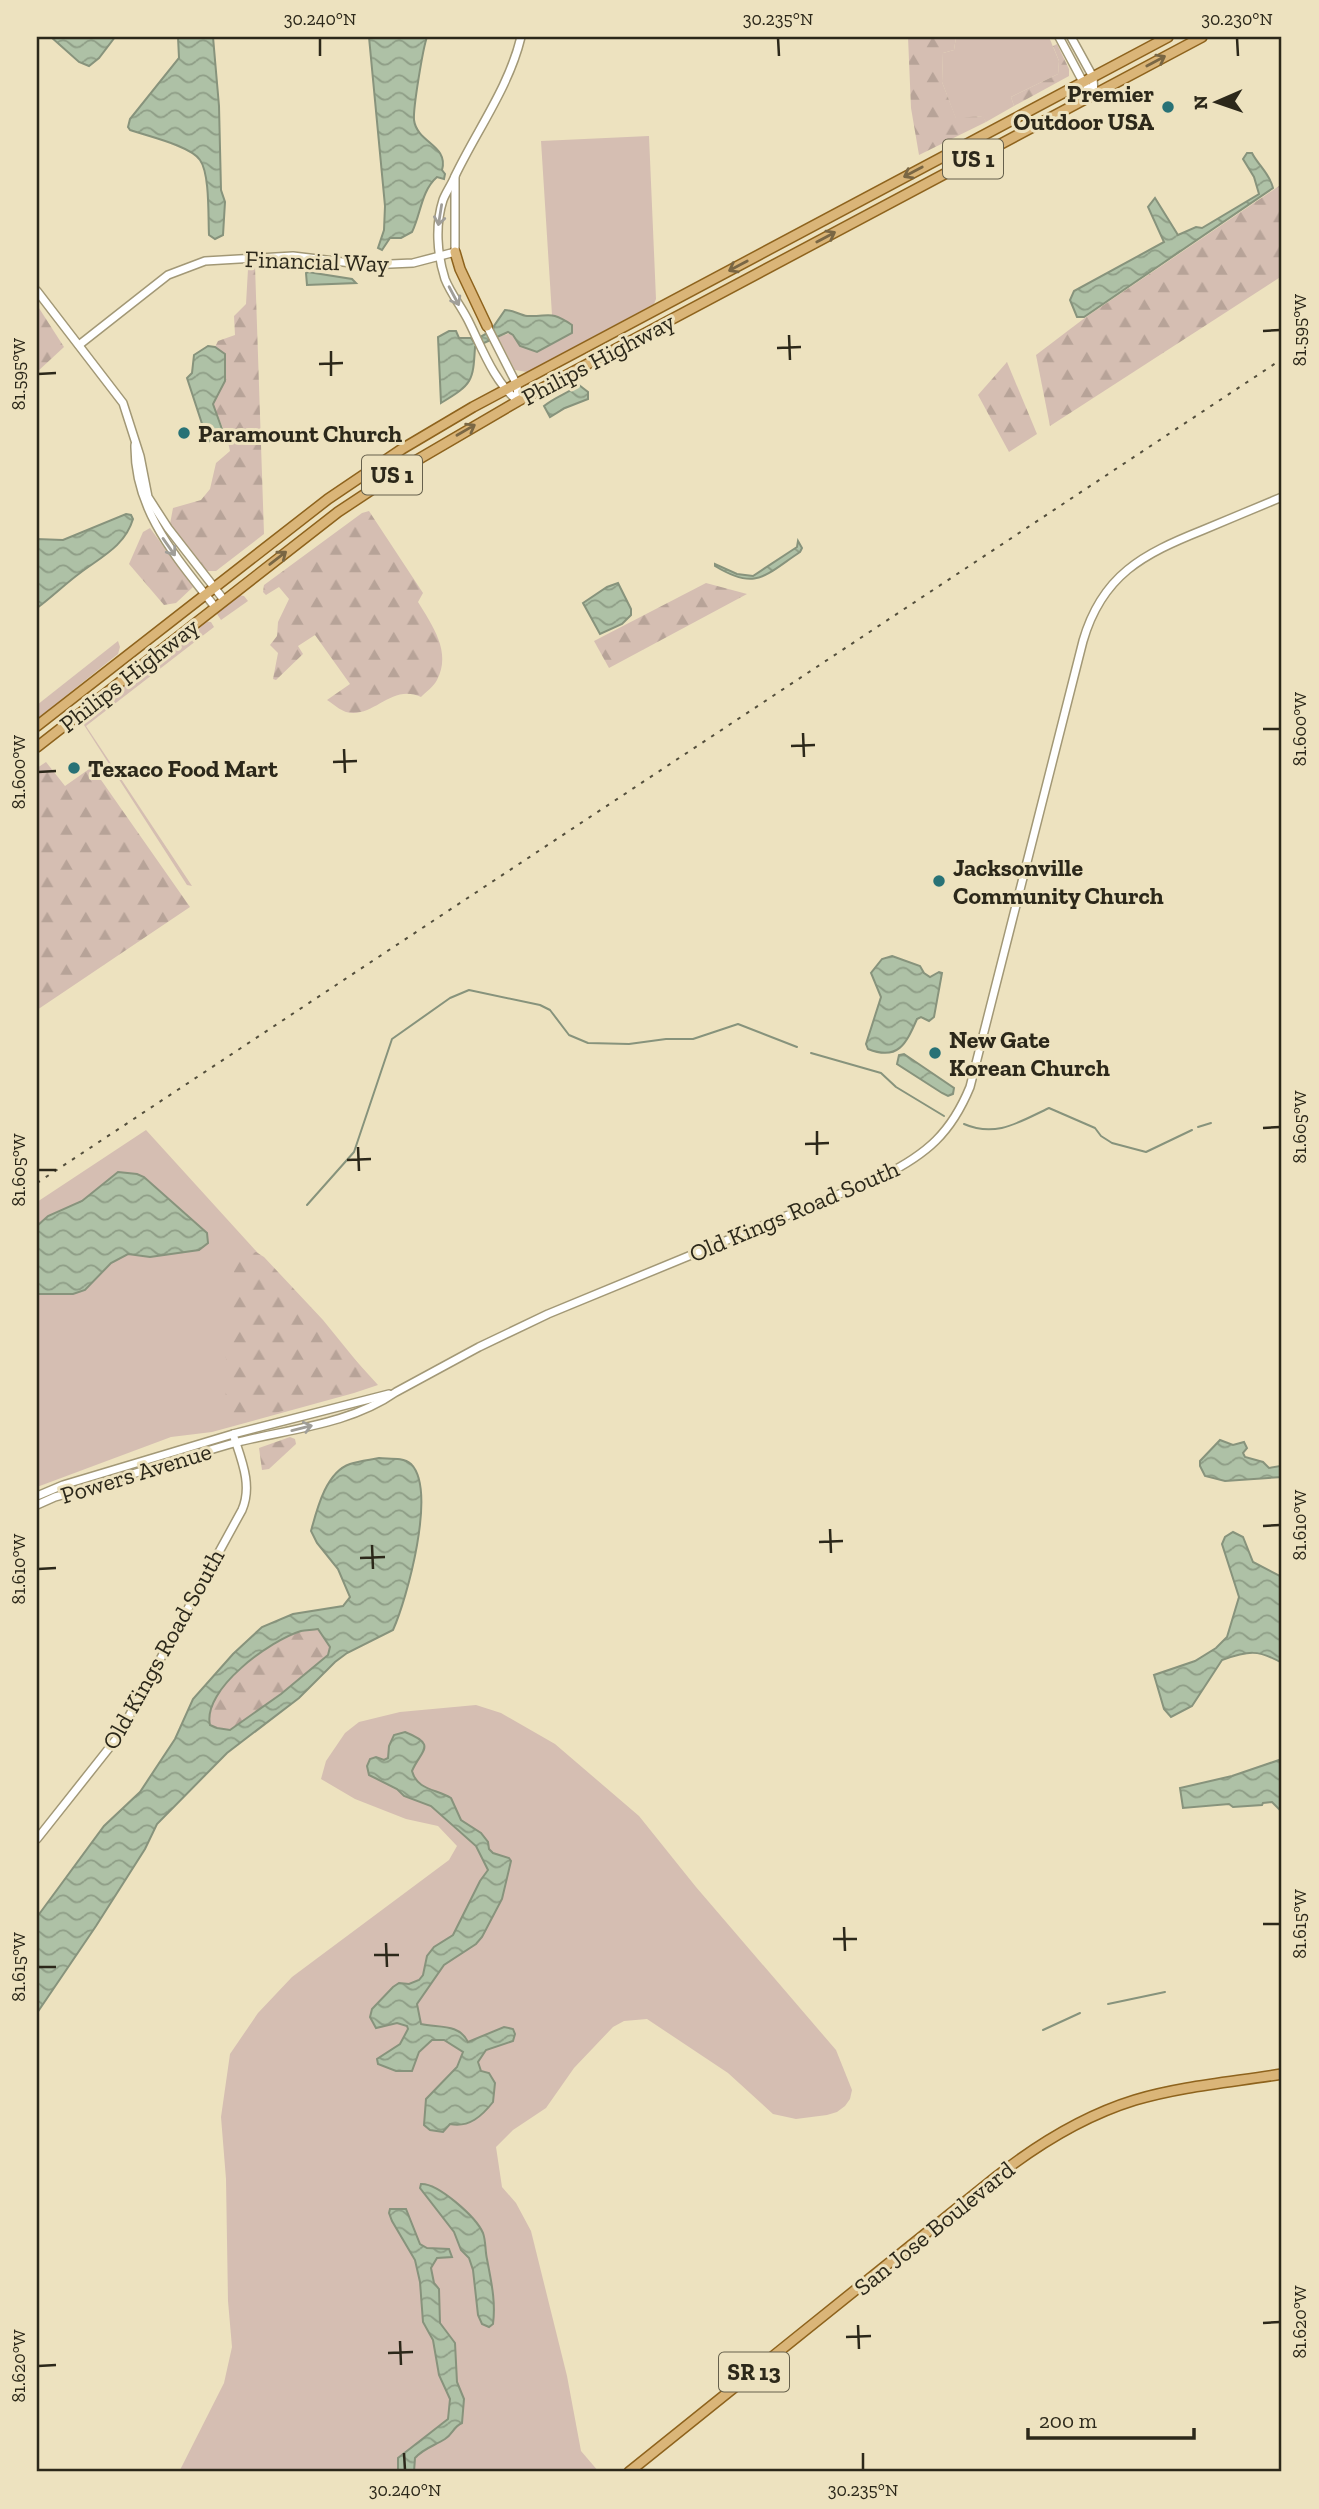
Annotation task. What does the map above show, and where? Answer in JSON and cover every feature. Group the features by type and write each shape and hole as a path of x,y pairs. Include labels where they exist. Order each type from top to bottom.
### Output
{"main road":[{"name":"Philips Highway","path":"37,726 290,527 368,471 438,427 1168,37"},
{"name":"Philips Highway","path":"37,747 300,540 377,485 447,441 1094,94 1186,40 1202,37"},
{"path":"798,233 806,248"},
{"path":"456,252 460,269 487,326"},
{"path":"665,305 672,319"},
{"path":"613,332 621,347"},
{"path":"368,471 377,485"},
{"path":"63,705 73,719"},
{"name":"San Jose Boulevard","path":"629,2472 1009,2167 1049,2138 1095,2115 1135,2100 1171,2091 1282,2074"}],"street":[{"path":"518,401 505,391 465,314 454,299 440,256 439,220 443,199 462,159 500,95 521,37"},
{"path":"1059,37 1083,82 1094,94"},
{"path":"1071,37 1093,77 1094,94"},
{"path":"455,177 456,252"},
{"name":"Financial Way","path":"79,345 168,275 205,261 293,256 368,265 413,263 456,252"},
{"path":"37,291 121,401 135,438 145,486 153,505 224,600"},
{"path":"465,314 478,308"},
{"path":"487,326 517,385 518,401"},
{"path":"135,438 136,475 145,504 172,552 215,607"},
{"name":"Old Kings Road South","path":"236,1443 334,1420 383,1402 396,1392 548,1314 883,1176 914,1160 940,1138 953,1121 970,1087 1083,641 1100,600 1126,569 1154,551 1282,497"},
{"name":"Old Kings Road South","path":"37,1839 117,1738 242,1510 246,1501 247,1480 233,1434 396,1392"},
{"name":"Powers Avenue","path":"37,1496 69,1483 233,1434"},
{"name":"Powers Avenue","path":"37,1505 55,1497 236,1443"}],"green space":[{"path":"908,37 956,37 954,50 943,53 942,82 956,118 983,116 986,122 919,155 911,108"},
{"path":"956,37 1049,37 1059,61 1058,74 1011,97 1014,106 986,122 982,116 956,119 942,82 943,53 954,50"},
{"path":"1057,44 1069,69 1069,76 1014,106 1011,97 1058,74 1059,61 1053,46"},
{"path":"649,136 656,299 654,304 527,372 515,370 498,337 511,333 527,348 541,350 572,329 572,325 552,315 541,141"},
{"path":"1282,184 1282,276 1050,426 1036,355 1086,317"},
{"path":"255,266 264,534 216,571 206,571 170,524 173,508 201,500 210,489 216,463 230,451 213,404 225,380 225,354 215,347 218,341 235,335 234,316 246,304 248,269"},
{"path":"37,305 64,347 37,372"},
{"path":"1007,362 1037,434 1009,452 978,395"},
{"path":"369,511 423,593 418,602 438,639 442,659 437,680 421,697 401,694 356,713 346,712 327,700 350,684 315,635 298,646 303,654 276,680 273,679 278,653 270,645 277,636 278,622 289,599 279,587 266,595 263,592 264,585 362,513"},
{"path":"150,528 193,587 176,603 164,605 129,564 143,532"},
{"path":"706,583 747,594 609,668 594,641"},
{"path":"238,595 244,596 248,601 221,620 217,614 218,610"},
{"path":"204,621 211,622 214,627 86,726 192,886 187,885 84,725 86,714"},
{"path":"118,641 118,654 37,719 37,705"},
{"path":"46,762 65,786 92,767 190,907 37,1010 37,768"},
{"path":"146,1130 378,1385 212,1432 171,1437 37,1487 37,1202"},
{"path":"256,1252 264,1257 323,1320 375,1384 229,1425 225,1404 228,1364 222,1347 223,1338 232,1331 234,1265 241,1257"},
{"path":"290,1437 295,1439 296,1444 269,1469 262,1470 259,1448"},
{"path":"318,1629 330,1647 329,1655 281,1694 230,1730 210,1725 210,1711 217,1697 242,1668 289,1636"},
{"path":"476,1705 501,1713 555,1744 639,1816 696,1887 836,2050 852,2090 850,2099 837,2112 827,2115 796,2119 773,2114 728,2073 647,2019 624,2021 613,2027 574,2068 546,2108 513,2130 496,2147 502,2187 516,2203 531,2231 567,2376 581,2451 599,2472 179,2472 224,2383 232,2347 221,2117 230,2054 258,2013 292,1977 449,1860 457,1846 438,1826 406,1819 355,1799 321,1779 326,1761 345,1733 359,1722 400,1712"}],"water":[{"path":"51,37 115,37 99,58 89,66 79,62"},
{"path":"178,37 213,37 219,106 221,190 225,202 223,235 215,239 209,235 207,185 200,160 188,150 128,127 130,119 179,58"},
{"path":"369,37 427,37 414,120 416,128 441,155 442,170 445,174 444,179 437,177 424,196 412,232 401,238 390,238 382,250 378,248 384,230 385,206"},
{"path":"1247,153 1252,153 1273,188 1084,317 1077,317 1070,300 1074,291 1164,242 1148,207 1155,198 1178,235 1196,227 1202,228 1259,194 1254,177 1243,159"},
{"path":"308,272 352,279 356,283 307,285"},
{"path":"505,310 527,316 559,317 572,325 572,333 537,352 520,346 508,332 475,347 469,381 460,391 441,403 438,337 449,331 456,331 459,338 471,338 473,341 493,330"},
{"path":"208,346 225,354 225,381 213,404 222,429 208,442 187,378 192,373 194,355"},
{"path":"579,385 588,392 588,399 550,417 544,406"},
{"path":"126,514 133,519 118,544 37,608 37,539 63,540"},
{"path":"798,541 802,548 800,552 768,574 759,577 741,578 715,566 737,574 753,576 797,547"},
{"path":"618,583 631,609 631,615 622,624 600,634 583,603"},
{"path":"892,956 920,966 930,977 942,973 934,1017 929,1021 921,1017 917,1019 905,1043 887,1053 868,1049 866,1044 881,997 871,973 882,959"},
{"path":"904,1054 954,1088 953,1094 948,1096 942,1093 897,1064 899,1055"},
{"path":"118,1172 144,1177 207,1233 208,1243 199,1250 150,1257 128,1254 111,1263 85,1290 73,1294 37,1294 37,1226 48,1216 82,1201"},
{"path":"1220,1440 1233,1445 1244,1442 1247,1448 1243,1453 1245,1457 1263,1462 1269,1468 1280,1466 1282,1477 1225,1481 1205,1476 1200,1461"},
{"path":"379,1458 400,1459 411,1464 418,1477 421,1497 412,1571 393,1630 335,1662 299,1698 227,1753 157,1824 145,1849 37,2013 37,1917 104,1826 140,1792 175,1739 193,1699 233,1654 262,1627 293,1614 343,1606 350,1597 338,1569 311,1531 324,1492 335,1475 350,1464","holes":["318,1629 330,1647 328,1655 281,1694 230,1730 210,1725 210,1711 227,1682 273,1644 301,1631"]},
{"path":"1233,1532 1243,1537 1253,1562 1282,1577 1282,1663 1266,1655 1253,1653 1222,1660 1192,1706 1171,1717 1164,1709 1154,1675 1195,1661 1216,1648 1227,1637 1239,1597 1222,1544 1225,1537"},
{"path":"405,1732 424,1745 412,1771 418,1782 451,1798 461,1820 481,1833 493,1853 511,1861 502,1899 482,1937 444,1965 417,2004 421,2024 454,2029 468,2042 504,2027 513,2029 515,2034 513,2041 486,2050 478,2062 481,2071 489,2073 495,2083 493,2102 475,2120 450,2124 443,2132 430,2130 424,2125 426,2099 457,2067 463,2052 444,2040 432,2040 419,2052 412,2071 396,2071 378,2064 377,2059 400,2044 407,2026 397,2023 376,2028 370,2017 372,2009 393,1987 399,1983 409,1984 419,1980 423,1975 427,1956 434,1947 453,1935 488,1870 476,1846 431,1806 404,1796 397,1789 369,1775 367,1766 370,1759 388,1758 394,1735"},
{"path":"1282,1759 1282,1812 1272,1802 1233,1807 1229,1804 1183,1808 1180,1788 1232,1776"},
{"path":"421,2184 437,2189 456,2202 473,2218 483,2233 493,2299 493,2324 489,2327 482,2324 478,2315 469,2258 461,2250 454,2232 420,2188"},
{"path":"390,2209 406,2209 420,2244 427,2248 449,2249 452,2257 437,2258 431,2268 434,2283 439,2289 440,2323 455,2343 457,2382 464,2399 462,2423 448,2437 415,2458 414,2472 398,2472 398,2458 448,2419 450,2399 439,2375 433,2340 423,2322 420,2282 415,2260 392,2221"}],"waterway":[{"path":"307,1205 354,1152 392,1039 450,998 469,990 540,1005 550,1010 569,1035 588,1043 629,1044 666,1039 693,1039 738,1024 797,1047"},
{"path":"811,1053 881,1073 896,1087 944,1116"},
{"path":"964,1124 976,1128 997,1129 1049,1108 1095,1128 1112,1143 1146,1152 1192,1130"},
{"path":"1198,1127 1211,1123"},
{"path":"1108,2004 1165,1992"},
{"path":"1043,2030 1080,2013"}],"railway":[{"path":"37,1183 1282,359"}],"place":[{"name":"Premier Outdoor USA","path":"1168,107"},
{"name":"Paramount Church","path":"184,433"},
{"name":"Texaco Food Mart","path":"74,768"},
{"name":"Jacksonville Community Church","path":"939,881"},
{"name":"New Gate Korean Church","path":"935,1053"}]}
